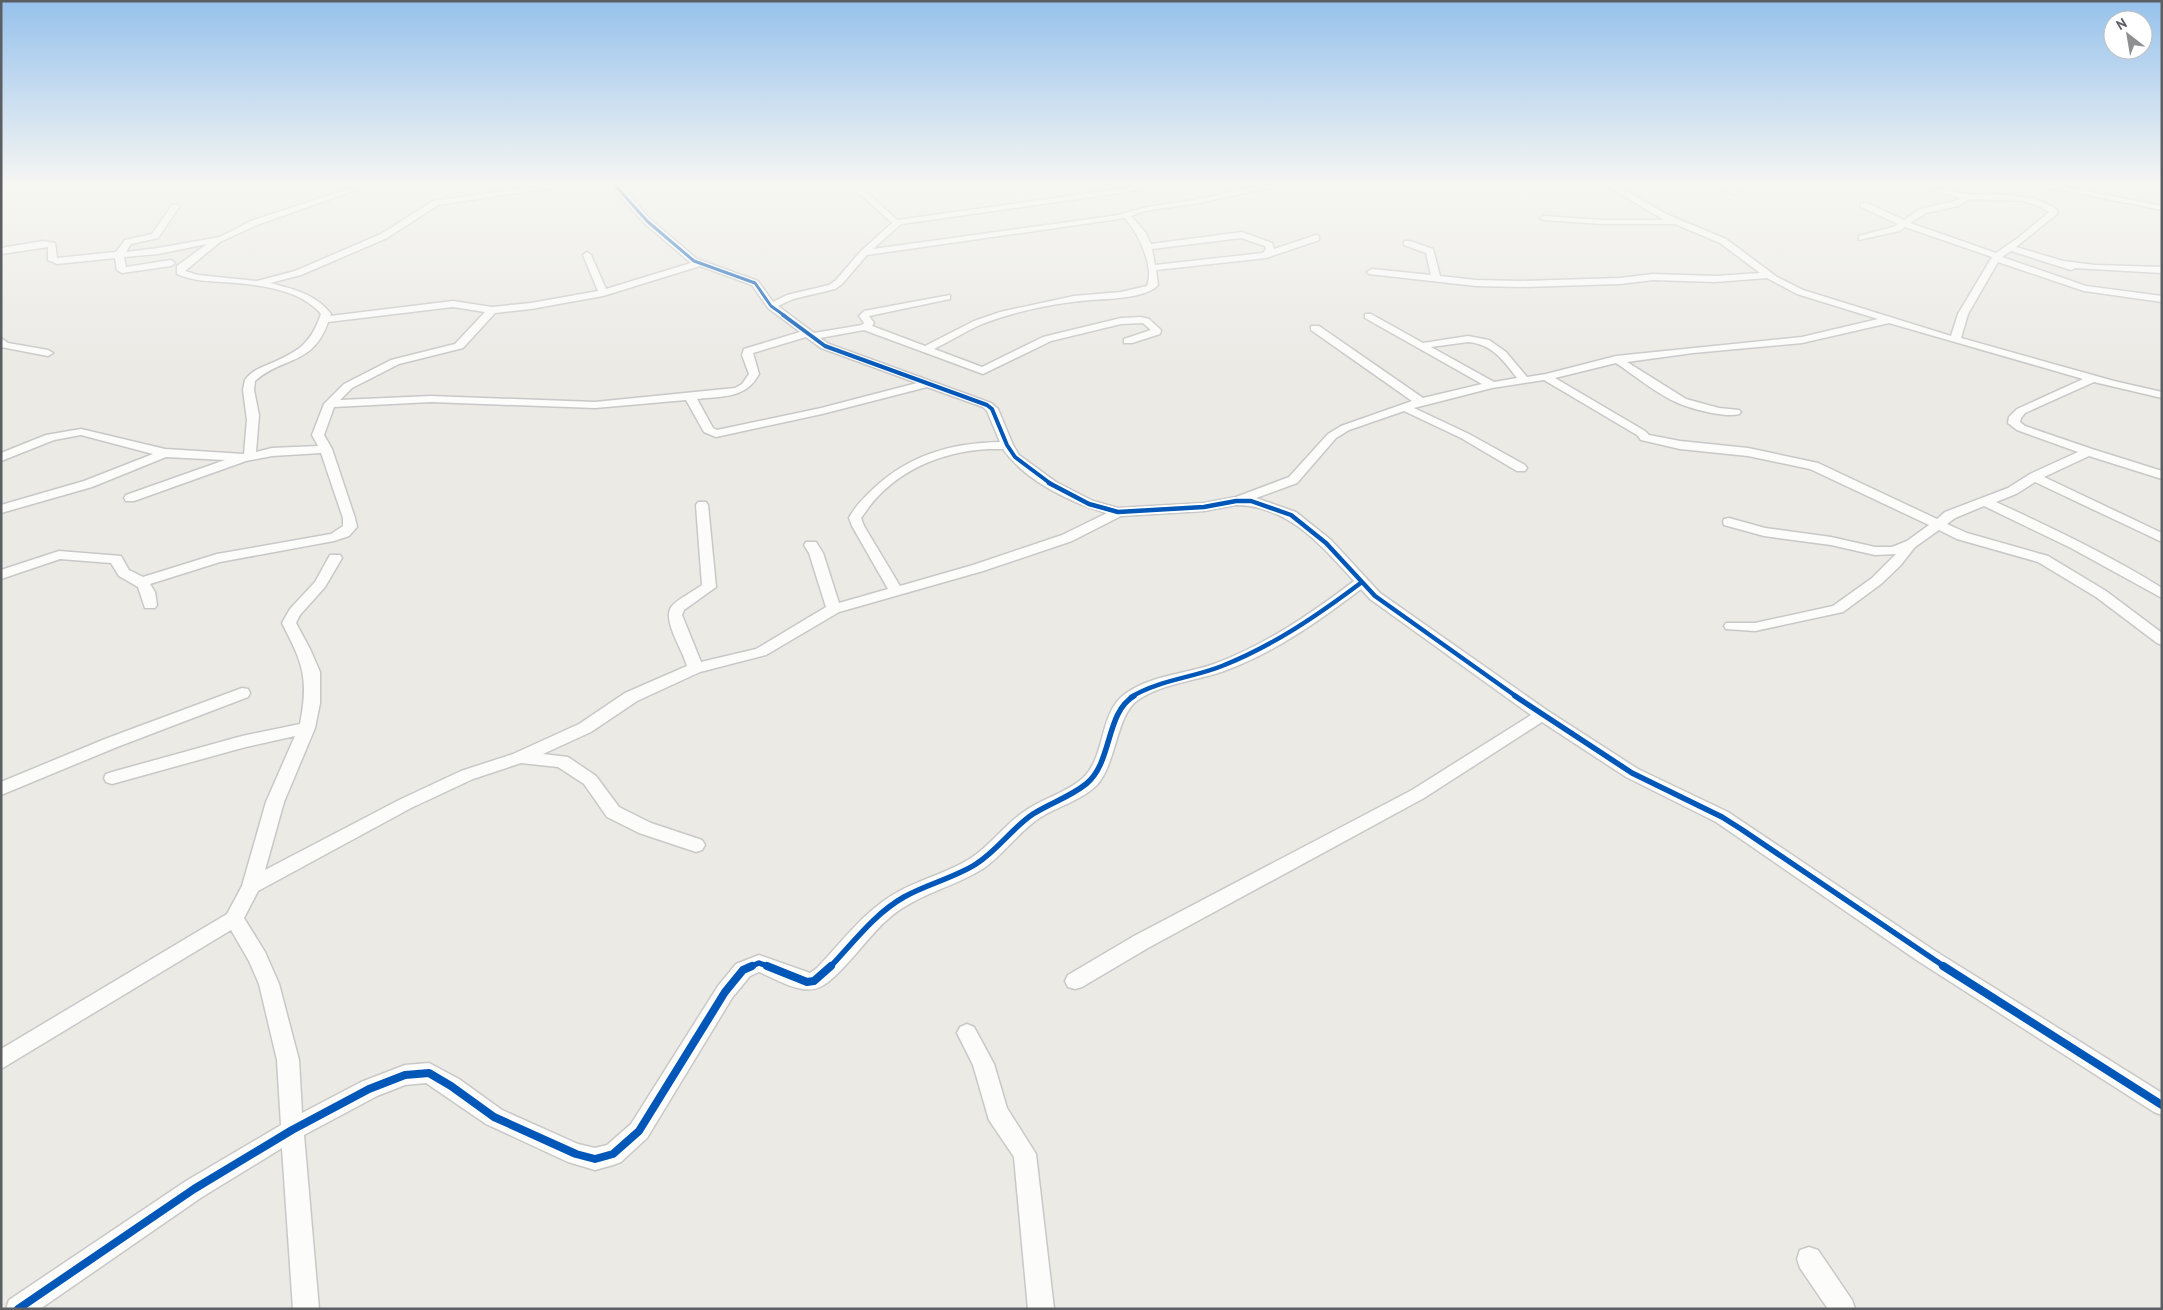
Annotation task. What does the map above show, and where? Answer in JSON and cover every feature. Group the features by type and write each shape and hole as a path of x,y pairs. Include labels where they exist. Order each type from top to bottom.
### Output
{"street":[{"path":"1,251 48,244"},
{"path":"49,244 52,245 52,260 57,261 119,255 196,244"},
{"path":"127,244 119,255 122,270 171,264 184,274 282,289 303,296 322,307 326,314 313,342 304,353 262,371 250,380 249,396 254,418 246,458"},
{"path":"179,270 190,260 214,244"},
{"path":"255,284 298,273 364,244"},
{"path":"673,244 701,263 756,283 771,306 826,346 971,398 992,409 1007,445 1015,457 1052,485 1089,504 1118,512 1204,507 1236,501 1293,480 1332,436 1345,428 1421,402 1492,385 1525,382 1616,359 1802,340 1887,320"},
{"path":"771,306 790,297 832,287 839,282 873,244"},
{"path":"864,253 927,244"},
{"path":"925,350 977,323 1003,314 1074,299 1145,290 1153,285 1147,244"},
{"path":"1149,247 1171,244"},
{"path":"1266,254 1270,249 1267,244"},
{"path":"1152,268 1266,254 1297,244"},
{"path":"1410,244 1430,251 1436,279"},
{"path":"1726,244 1770,275 1800,292 1955,340 2093,379 2162,395"},
{"path":"1961,244 2060,281 2091,290 2115,294 2140,294 2162,299"},
{"path":"1955,340 1963,314 1997,257 2016,244"},
{"path":"171,264 179,253 176,248"},
{"path":"2011,248 2088,274"},
{"path":"587,255 603,293"},
{"path":"324,320 453,304 492,310 603,293 701,263"},
{"path":"2063,264 2095,268 2162,270"},
{"path":"1372,272 1483,283 1520,284 1627,280 1653,277 1714,279 1770,275"},
{"path":"865,327 869,323 864,316 867,313 947,297"},
{"path":"143,582 217,558 334,537 344,533 350,527 350,518 326,449 318,435 330,404 348,386 395,362 460,346 492,310"},
{"path":"1368,316 1492,385"},
{"path":"330,404 431,399 595,405 737,390 748,386 754,374 748,351 809,335 865,327 983,371 1047,339 1101,325 1141,320 1146,321 1156,330 1151,335 1128,341"},
{"path":"1315,328 1421,402"},
{"path":"1421,346 1464,339 1487,342 1496,348 1525,382"},
{"path":"1,341 5,345 48,354"},
{"path":"1616,359 1682,401 1719,411 1735,412"},
{"path":"1546,377 1634,429 1645,438 1680,445 1748,452 1814,466 1886,499 1936,525 1970,539 2013,549 2043,559 2101,594 2162,640"},
{"path":"2093,379 2021,412 2014,419 2014,423 2021,428 2088,452 2162,475"},
{"path":"690,396 708,430 716,434 822,411 929,383"},
{"path":"2130,388 2162,402"},
{"path":"1406,408 1465,436 1521,468"},
{"path":"1,457 69,432 81,432 165,453 246,458"},
{"path":"896,590 858,526 855,518 859,510 896,475 927,457 974,445 1007,445"},
{"path":"130,498 246,458 289,450 326,449"},
{"path":"1731,626 1755,627 1838,608 1850,602 1868,588 1912,544 1950,514 2012,491 2034,477 2088,452"},
{"path":"1,509 88,484 165,453"},
{"path":"2034,477 2162,538"},
{"path":"1236,501 1267,505 1291,515 1326,543 1375,596 1542,715 1632,773 1722,817 1925,955 2162,1105"},
{"path":"1986,502 2075,543 2126,571 2162,594"},
{"path":"695,668 692,655 676,624 676,615 678,608 709,588 702,505"},
{"path":"251,886 405,804 466,775 519,758 585,728 631,697 695,668 761,652 834,609 978,568 1067,538 1118,512"},
{"path":"1729,522 1764,532 1832,541 1875,551 1894,551 1912,544"},
{"path":"811,545 816,554 834,609"},
{"path":"1,575 48,558 67,555 116,558 124,574 143,582 149,591 150,605"},
{"path":"1,1060 234,919 251,886 275,802 307,728 312,703 312,672 303,648 289,623 292,614 308,600 327,576 335,558"},
{"path":"18,1309 186,1195 292,1130 369,1089 405,1075 429,1073 451,1086 494,1117 576,1154 595,1159 614,1154 638,1130 725,992 743,970 759,963 807,982 814,981 824,974 880,916 900,899 976,863 994,851 1033,813 1080,790 1092,780 1100,768 1121,710 1129,698 1142,691 1219,667 1260,649 1324,611 1362,582"},
{"path":"1,789 111,743 242,693"},
{"path":"1075,981 1141,942 1330,839 1418,794 1542,715"},
{"path":"112,778 242,742 307,728"},
{"path":"519,758 562,761 590,780 613,812 645,828 696,845"},
{"path":"234,919 258,958 269,984 288,1060 306,1309"},
{"path":"967,1033 983,1064 997,1113 1025,1154 1041,1309"},
{"path":"1809,1259 1844,1309"}],"cycle path":[{"path":"674,244 694,261 755,283 771,306 825,346 987,405 992,409 1007,445 1015,457 1052,485 1089,504 1118,512 1204,507 1236,501 1251,501 1267,505 1291,515 1326,543 1375,596 1542,715 1632,773 1722,817 1925,955 2162,1105"},
{"path":"18,1309 194,1189 292,1130 369,1089 405,1075 429,1073 451,1086 494,1117 576,1154 595,1159 613,1154 639,1131 725,992 743,970 759,963 807,982 814,981 824,974 870,923 891,905 911,893 959,873 977,863 1026,818 1077,791 1090,781 1097,773 1102,762 1118,714 1130,698 1139,692 1161,684 1210,671 1258,650 1311,619 1362,582"}]}
